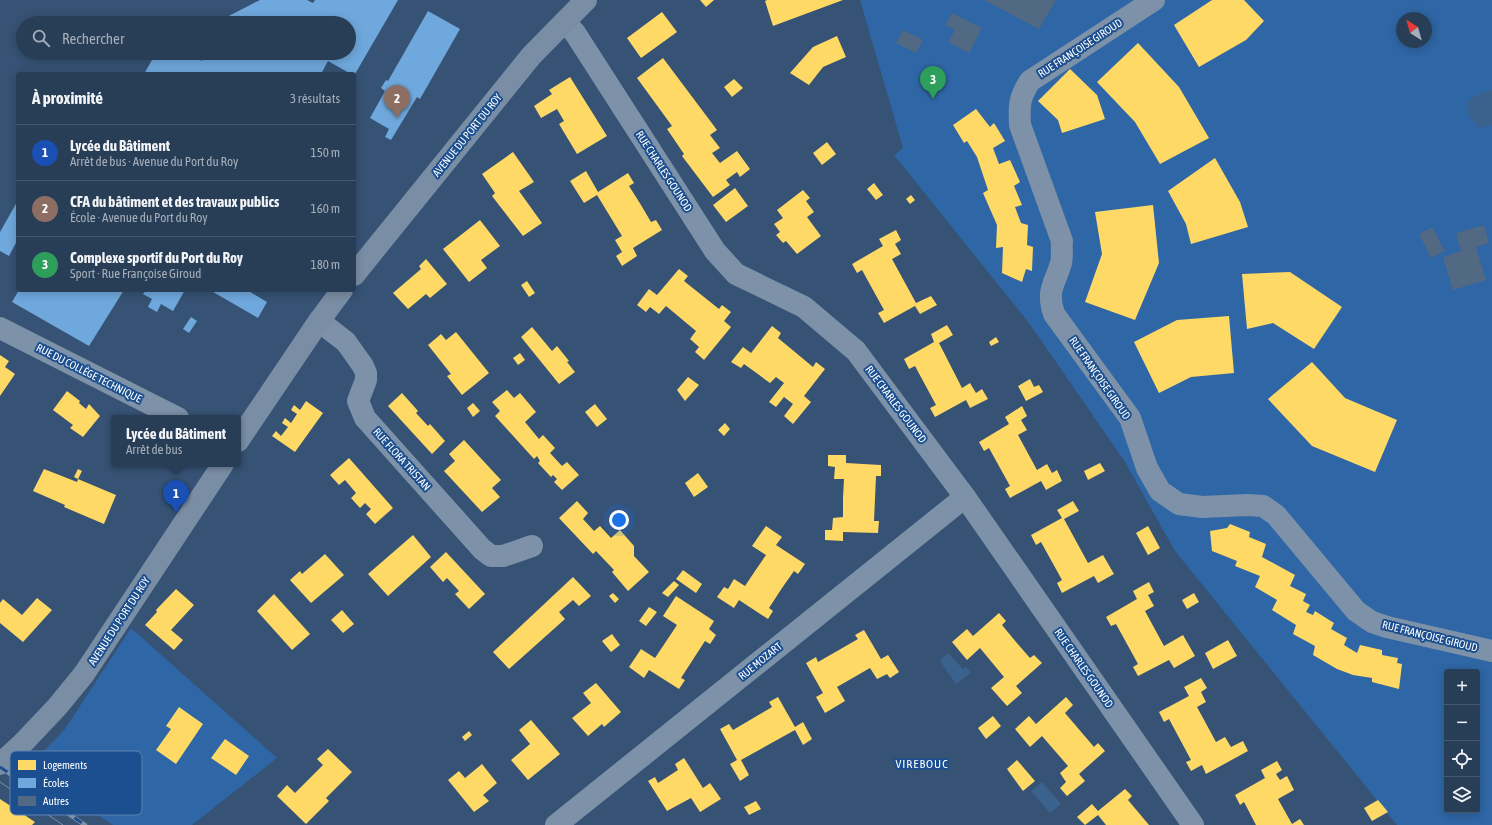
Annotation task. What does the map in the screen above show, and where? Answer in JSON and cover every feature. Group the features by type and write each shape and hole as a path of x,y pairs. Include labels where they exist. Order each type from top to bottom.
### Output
{"street":[{"name":"AVENUE DU PORT DU ROY","path":"356,273 531,56 586,0"},
{"name":"RUE FRANÇOISE GIROUD","path":"1154,0 1030,81 1022,93 1019,106 1020,125 1062,241 1061,261 1052,287 1050,302 1054,314 1130,418 1147,468 1160,491 1179,504 1202,507 1248,504 1263,506 1276,515 1356,611 1372,622 1387,627 1492,651"},
{"name":"RUE CHARLES GOUNOD","path":"565,22 575,32 715,251 736,274 804,307 856,350 965,497 1193,825"},
{"path":"241,437 319,321 341,292"},
{"name":"RUE FLORA TRISTAN","path":"319,321 346,342 363,366 366,373 366,380 358,401 365,418 482,549 491,556 503,556 532,546"},
{"name":"RUE DU COLLÈGE TECHNIQUE","path":"0,328 172,415"},
{"name":"AVENUE DU PORT DU ROY","path":"14,751 57,707 84,674 221,467"},
{"name":"RUE MOZART","path":"556,825 965,497"},
{"name":"AVENUE DU PORT DU ROY","path":"0,764 10,755"}],"shaded area":[{"path":"860,0 1492,0 1492,825 1397,825 1175,551 1125,462 1029,323 894,155 903,148"},
{"path":"1492,90 1492,125 1478,128 1469,115 1467,104 1478,94"},
{"path":"131,628 277,758 192,825 113,825 98,815 142,815 142,751 44,751 65,729"},
{"path":"948,653 963,669 966,667 971,673 956,684 940,661"},
{"path":"1042,782 1061,804 1050,813 1031,791"}],"building: Logements":[{"path":"700,0 714,0 706,7"},
{"path":"843,0 773,26 765,1"},
{"path":"1212,0 1244,0 1264,21 1246,40 1199,67 1174,25"},
{"path":"662,12 677,32 641,58 627,38"},
{"path":"837,36 846,57 823,67 809,85 790,73 813,47"},
{"path":"1138,43 1179,87 1209,138 1160,164 1135,122 1097,82"},
{"path":"663,58 717,130 710,135 720,148 712,153 720,163 737,151 750,169 740,177 737,172 726,180 730,185 713,197 682,156 684,154 667,129 672,126 637,78"},
{"path":"1070,69 1097,95 1105,119 1062,133 1058,120 1038,101"},
{"path":"570,77 607,136 577,154 559,124 564,121 557,109 541,118 534,106 552,94 549,90"},
{"path":"734,79 743,88 732,97 724,87"},
{"path":"976,109 990,127 994,123 1005,141 993,148 999,164 1010,160 1020,182 1014,186 1022,205 1015,207 1021,223 1028,225 1027,245 1033,247 1032,271 1026,269 1022,282 1002,273 1003,247 996,248 997,225 983,193 988,190 977,157 967,141 964,143 953,125"},
{"path":"827,142 836,154 822,165 813,153"},
{"path":"513,152 534,182 519,191 542,223 523,236 492,196 495,193 482,174"},
{"path":"1215,158 1240,202 1248,227 1191,244 1186,224 1168,191"},
{"path":"586,171 598,192 628,173 634,183 629,186 651,222 656,220 662,230 633,248 637,256 622,266 616,256 622,252 615,240 622,236 597,195 584,203 570,181"},
{"path":"874,183 883,195 876,200 867,189"},
{"path":"735,188 748,206 726,222 713,205"},
{"path":"803,190 810,198 806,201 814,212 807,217 821,236 797,254 786,241 783,243 776,235 780,232 774,224 783,218 777,210"},
{"path":"911,195 915,200 910,204 906,199"},
{"path":"1153,205 1159,263 1135,320 1085,302 1102,254 1095,212"},
{"path":"480,220 500,246 481,260 487,268 469,282 443,249"},
{"path":"896,230 901,240 895,244 901,254 892,259 916,303 931,296 937,305 920,314 915,306 884,323 878,313 884,310 862,270 857,273 852,264 883,246 879,239"},
{"path":"426,259 447,284 430,298 426,294 408,309 393,293 421,269 419,266"},
{"path":"679,269 688,276 684,281 719,309 722,305 731,312 724,321 731,327 704,360 695,352 699,347 690,339 696,331 666,306 659,314 650,307 646,312 637,305 649,289 657,295"},
{"path":"1290,272 1342,307 1314,349 1273,323 1247,329 1242,274"},
{"path":"527,281 535,293 529,297 521,285"},
{"path":"1229,316 1234,373 1191,377 1159,393 1134,342 1177,320"},
{"path":"947,325 953,335 939,343 962,388 970,383 976,393 982,389 988,399 970,408 966,400 935,417 930,408 936,405 915,366 909,369 904,359 934,342 931,334"},
{"path":"772,326 781,333 778,338 813,367 816,362 825,369 804,396 811,402 793,424 784,416 793,404 784,397 776,407 769,402 784,383 776,377 770,383 744,364 741,368 731,362 743,347 751,353"},
{"path":"532,327 552,351 557,346 569,361 567,362 575,372 559,384 521,337"},
{"path":"456,332 489,373 462,395 447,376 451,374 428,345 441,334 446,340"},
{"path":"996,337 999,342 991,346 989,342"},
{"path":"520,353 525,360 518,365 513,358"},
{"path":"0,355 9,361 5,367 15,374 0,396"},
{"path":"1312,362 1345,398 1397,420 1375,472 1312,446 1268,399"},
{"path":"688,377 699,385 685,401 677,390"},
{"path":"1030,379 1034,387 1039,385 1043,392 1026,401 1018,386"},
{"path":"507,390 514,398 520,393 536,412 525,422 539,439 543,435 555,448 550,453 562,466 567,462 579,475 562,490 554,482 557,479 553,475 551,477 538,463 540,461 537,456 534,459 495,416 500,411 492,402"},
{"path":"67,391 80,401 79,403 86,409 89,404 100,416 83,437 70,428 73,425 53,410"},
{"path":"402,393 418,411 416,413 428,426 430,424 445,441 432,454 388,406"},
{"path":"306,401 323,413 295,452 272,436 276,431 281,436 288,427 282,423 285,418 291,423 297,414 291,410 294,405 300,410"},
{"path":"473,403 480,411 473,417 467,408"},
{"path":"595,404 607,419 597,427 585,412"},
{"path":"1022,406 1027,416 1021,420 1027,430 1018,435 1037,470 1047,464 1052,473 1057,470 1062,481 1046,490 1041,481 1010,498 1005,489 1010,486 989,448 984,451 979,442 1009,424 1005,417"},
{"path":"725,423 730,429 724,436 718,430"},
{"path":"464,440 501,480 492,488 500,497 482,512 444,471 455,461 449,454"},
{"path":"828,455 846,455 846,463 881,465 881,476 876,476 874,521 879,521 878,533 843,532 843,541 825,540 825,530 832,530 833,518 843,517 844,479 834,479 835,467 828,466"},
{"path":"349,458 393,508 375,524 366,514 371,509 365,503 360,508 351,498 356,493 345,480 339,485 330,475"},
{"path":"1100,463 1105,471 1088,480 1084,471"},
{"path":"44,469 77,482 78,479 116,495 104,524 64,507 65,505 33,491"},
{"path":"78,469 82,471 78,479 74,477"},
{"path":"698,473 708,487 694,497 685,483"},
{"path":"577,501 588,513 583,519 594,531 600,526 611,538 620,530 634,546 634,556 649,572 628,591 612,572 614,570 596,551 593,554 559,518"},
{"path":"1073,501 1079,511 1064,519 1088,563 1103,555 1114,574 1098,583 1094,576 1062,593 1057,583 1062,580 1041,542 1036,545 1031,535 1062,518 1057,510"},
{"path":"1230,524 1250,532 1249,537 1266,544 1262,557 1295,575 1290,586 1306,594 1303,601 1310,605 1306,612 1313,615 1315,611 1334,623 1331,629 1347,638 1344,645 1357,653 1360,645 1382,650 1382,655 1398,658 1397,663 1402,664 1399,689 1372,682 1372,678 1353,675 1337,669 1313,655 1315,646 1293,634 1296,625 1272,610 1277,600 1255,587 1260,576 1235,566 1237,561 1212,551 1210,531 1227,528"},
{"path":"766,526 782,537 776,545 805,564 798,574 794,571 782,588 769,608 773,611 768,619 739,600 734,608 717,597 724,587 728,589 734,579 745,586 766,555 752,546"},
{"path":"1148,526 1160,548 1148,555 1136,533"},
{"path":"413,535 431,557 388,596 368,574"},
{"path":"446,552 485,594 469,609 455,594 459,591 447,578 443,582 430,567"},
{"path":"325,554 344,575 311,603 290,580 300,571 302,574"},
{"path":"683,570 702,584 696,593 676,579"},
{"path":"573,577 591,596 579,606 573,600 559,612 565,619 509,669 493,652"},
{"path":"674,581 679,585 668,597 662,593"},
{"path":"1149,582 1154,592 1148,595 1154,606 1145,611 1164,646 1183,635 1195,656 1174,668 1169,660 1138,676 1133,667 1138,664 1116,624 1111,626 1106,617 1137,599 1133,591"},
{"path":"176,589 194,605 171,630 183,640 174,650 145,625 157,612 156,610"},
{"path":"613,593 619,599 615,603 609,596"},
{"path":"1194,593 1199,602 1187,609 1182,600"},
{"path":"274,594 310,634 292,650 257,611"},
{"path":"676,596 714,621 709,629 716,635 710,644 705,641 681,678 685,680 679,689 649,670 644,678 629,667 641,649 655,658 677,625 663,616"},
{"path":"37,598 52,610 23,642 0,623 0,603 3,599 22,615"},
{"path":"649,607 657,612 646,626 639,621"},
{"path":"342,610 354,624 343,633 331,620"},
{"path":"999,613 1006,621 1002,625 1016,642 1030,658 1034,655 1042,663 1016,686 1022,693 1007,706 991,688 1004,677 980,648 967,660 952,642 967,629 973,636"},
{"path":"864,630 881,659 888,655 899,672 890,678 887,674 877,679 870,668 837,687 845,701 825,713 816,697 823,693 806,663 816,657 818,662 858,639 855,635"},
{"path":"612,634 620,645 611,652 602,641"},
{"path":"1228,640 1237,656 1213,669 1205,653"},
{"path":"1201,678 1207,688 1201,692 1206,702 1197,707 1216,742 1225,737 1231,747 1243,741 1248,751 1206,774 1202,765 1191,771 1186,762 1191,760 1169,719 1164,722 1159,712 1189,696 1184,687"},
{"path":"596,683 621,712 604,727 602,724 588,736 572,718 591,703 583,693"},
{"path":"778,697 795,727 803,722 812,739 803,745 795,730 741,760 749,775 740,781 730,764 737,760 720,729 729,724 733,730 772,707 769,702"},
{"path":"1066,697 1073,705 1065,713 1094,747 1098,743 1105,751 1079,774 1085,781 1067,796 1060,788 1066,782 1060,773 1068,766 1042,736 1030,747 1015,729 1029,716 1036,724"},
{"path":"179,707 203,724 176,764 156,750 171,729 166,726"},
{"path":"993,716 1001,726 986,739 978,728"},
{"path":"531,720 560,754 528,780 511,760 530,744 519,730"},
{"path":"469,731 472,735 465,741 462,737"},
{"path":"225,739 249,756 236,775 211,758"},
{"path":"328,749 352,772 326,798 329,801 306,824 277,796 287,785 295,793 323,765 317,759"},
{"path":"684,758 703,788 710,783 721,799 700,812 691,798 667,811 648,781 655,777 658,783 678,770 675,764"},
{"path":"1017,760 1035,781 1023,791 1007,769"},
{"path":"1277,761 1282,770 1276,774 1280,780 1287,776 1294,790 1278,799 1292,824 1300,819 1304,825 1256,825 1244,802 1240,805 1235,795 1265,778 1261,770"},
{"path":"482,764 497,783 483,795 489,801 474,812 448,780 459,771 465,778"},
{"path":"1125,789 1132,796 1128,800 1149,825 1106,825 1098,815 1085,825 1077,817 1092,804 1098,811"},
{"path":"0,799 10,806 10,815 24,815 35,822 32,825 0,825"},
{"path":"1378,800 1388,812 1372,821 1364,808"},
{"path":"756,801 761,809 749,815 744,807"}],"building: Écoles":[{"path":"260,0 307,0 313,3 315,0 398,0 356,72 347,72 328,61 322,72 145,72 152,60 356,60 356,16 229,16"},
{"path":"428,11 460,29 420,99 417,97 391,140 385,137 389,129 370,118 385,91 381,88 386,80 388,81"},
{"path":"16,204 16,243 9,256 0,251 0,232"},
{"path":"18,292 123,292 89,346 12,302"},
{"path":"144,292 184,292 173,311 161,304 157,312 148,307 152,299 143,294"},
{"path":"213,292 250,292 267,302 258,318"},
{"path":"191,317 197,321 189,333 183,329"}],"building: Autres":[{"path":"984,0 1056,0 1039,29"},
{"path":"952,13 982,28 969,53 948,42 955,30 945,25"},
{"path":"903,30 923,40 916,53 896,43"},
{"path":"1484,225 1489,243 1476,247 1486,280 1453,290 1443,257 1461,251 1456,233"},
{"path":"1432,227 1445,251 1431,258 1419,234"}],"tram line":[{"path":"0,782 10,789"},
{"path":"48,815 63,825"}],"railway":[{"path":"0,767 10,774"},
{"path":"70,815 85,825"}],"place":[{"name":"Complexe sportif du Port du Roy","path":"933,99"},
{"name":"CFA du bâtiment et des travaux publics","path":"397,118"},
{"name":"Lycée du Bâtiment","path":"176,513"}],"district":[{"name":"VIREBOUC","path":"922,764"}]}
